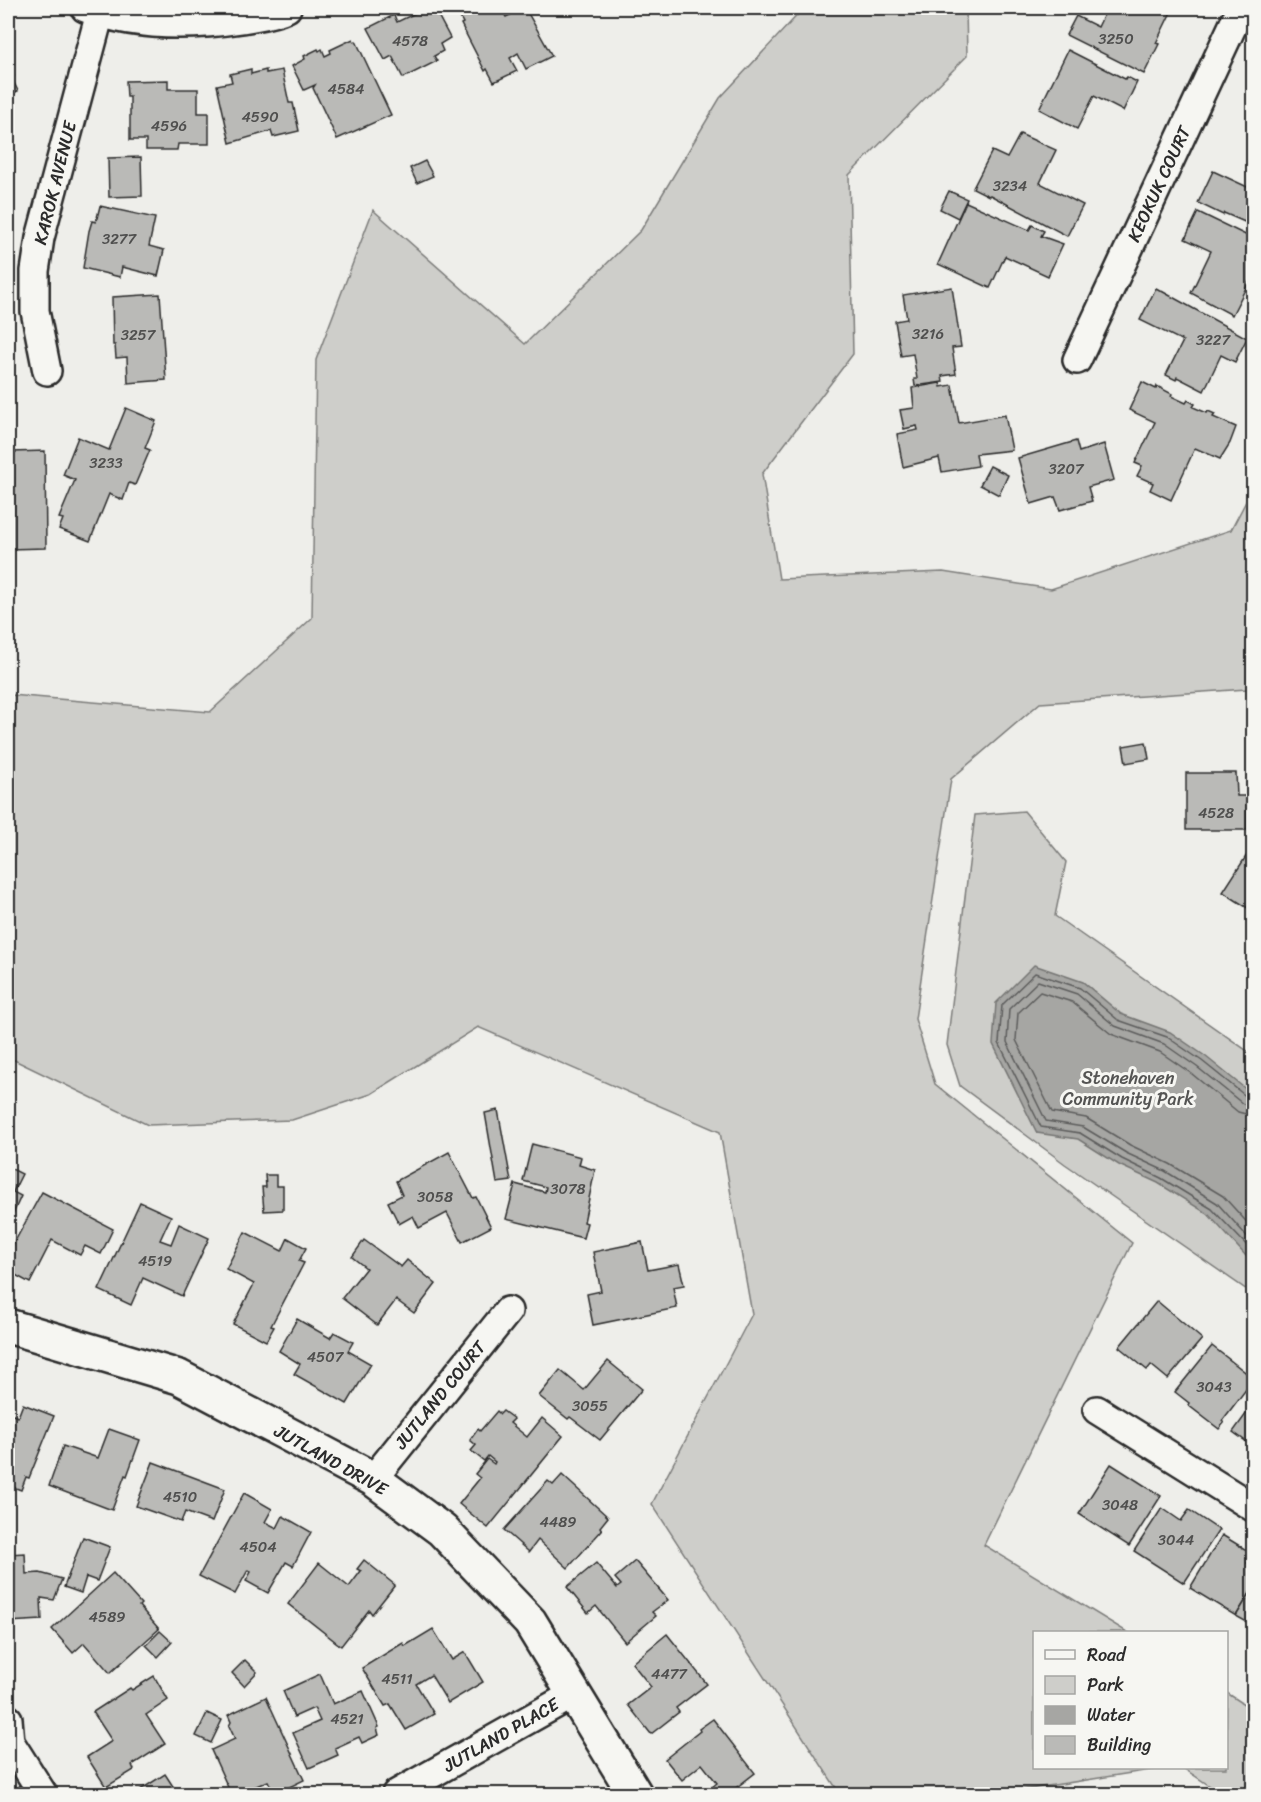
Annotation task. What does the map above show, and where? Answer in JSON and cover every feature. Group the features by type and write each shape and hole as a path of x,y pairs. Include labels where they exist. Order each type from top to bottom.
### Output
{"street":[{"path":"92,10 150,23 213,24 273,14 287,8"},
{"name":"KEOKUK COURT","path":"1077,360 1241,8"},
{"name":"KAROK AVENUE","path":"46,371 35,310 35,272 39,238 92,10"},
{"name":"JUTLAND COURT","path":"373,1479 507,1311"},
{"name":"JUTLAND DRIVE","path":"8,1326 179,1377 373,1479 442,1530 530,1622 635,1794"},
{"path":"1097,1410 1254,1508"},
{"name":"JUTLAND PLACE","path":"396,1794 574,1694"},
{"path":"8,1719 10,1742 42,1794"}],"green space":[{"path":"804,8 966,8 967,56 849,175 853,354 762,474 779,579 943,572 1051,589 1231,530 1253,488 1253,683 1247,689 1040,703 951,779 915,1019 935,1084 1132,1243 984,1545 1125,1631 1033,1631 1033,1769 1157,1769 997,1794 840,1794 652,1504 752,1314 720,1132 478,1027 371,1094 292,1120 148,1125 8,1057 8,692 11,695 210,712 312,618 316,360 373,210 525,344 641,230 720,98"},
{"name":"Stonehaven Community Park","path":"1024,811 1066,862 1055,916 1253,1055 1253,1294 1065,1164 960,1086 947,1045 975,815"},
{"path":"1228,1694 1253,1710 1253,1794 1222,1794 1184,1769 1228,1769"}],"water":[{"path":"1034,965 1083,982 1121,1014 1170,1032 1205,1056 1253,1095 1253,1261 1208,1214 1158,1183 1119,1165 1078,1139 1037,1133 993,1044 996,1003"}],"building":[{"path":"426,8 434,8 450,38 440,44 443,51 434,56 437,61 403,78 392,56 385,60 368,28 394,15 397,22"},
{"path":"455,8 501,8 506,17 525,8 552,56 526,69 518,53 510,58 517,71 494,82 487,69 485,71"},
{"path":"1107,8 1173,8 1144,74 1066,35 1076,16 1098,27"},
{"path":"353,39 391,115 337,139 313,88 315,85 304,90 292,66 305,59 304,56 318,49 319,51 322,49 325,56 331,53 330,50"},
{"path":"1068,50 1125,79 1127,77 1137,82 1123,111 1094,96 1077,129 1039,109"},
{"path":"8,62 14,76 11,77 18,91 8,96"},
{"path":"251,69 251,74 266,70 266,73 282,70 289,103 293,103 299,131 273,137 271,131 230,143 217,85 232,82 230,74"},
{"path":"168,80 168,89 198,89 198,113 209,113 209,144 178,144 177,150 146,150 146,140 130,140 130,97 127,97 126,81"},
{"path":"1020,134 1056,150 1040,183 1083,205 1067,236 973,188 992,151 1007,158"},
{"path":"141,157 142,196 109,197 108,158"},
{"path":"425,161 433,176 417,183 410,168"},
{"path":"1213,171 1254,190 1254,226 1198,203"},
{"path":"949,191 967,199 958,218 940,209"},
{"path":"966,202 1029,230 1032,225 1044,231 1041,236 1063,244 1048,276 1005,256 990,288 938,264"},
{"path":"100,206 155,218 149,246 164,250 158,276 122,267 120,277 83,268 89,231 92,221 96,222"},
{"path":"1198,212 1254,239 1254,272 1232,315 1191,293 1211,251 1185,239"},
{"path":"952,287 961,347 952,348 956,374 942,376 943,382 915,386 914,379 917,379 913,354 901,356 895,321 907,319 903,295"},
{"path":"1156,288 1247,338 1235,362 1221,355 1204,391 1177,377 1176,380 1166,375 1183,341 1140,320"},
{"path":"160,294 166,380 128,383 127,357 116,358 115,345 113,345 112,297"},
{"path":"1142,382 1156,389 1157,386 1186,403 1188,400 1195,404 1193,407 1215,414 1213,417 1236,427 1220,459 1195,448 1171,500 1150,490 1153,483 1137,476 1142,466 1135,463 1155,422 1129,410"},
{"path":"940,383 941,387 952,385 959,423 1005,415 1012,450 976,454 978,466 942,472 939,458 903,467 897,434 918,430 917,426 904,429 900,410 914,408 912,388"},
{"path":"126,408 156,421 145,448 150,450 135,485 129,483 123,500 109,494 90,541 59,529 63,519 59,518 75,480 63,475 78,437 109,450"},
{"path":"1076,441 1079,452 1104,444 1114,480 1088,487 1092,501 1060,510 1055,497 1031,504 1018,458"},
{"path":"45,451 46,548 8,549 8,484 14,484 12,452"},
{"path":"990,466 1008,475 999,495 980,485"},
{"path":"1146,742 1149,759 1126,763 1123,746"},
{"path":"1186,773 1236,773 1237,796 1247,796 1247,830 1186,830"},
{"path":"1254,844 1254,912 1223,892"},
{"path":"498,1110 511,1181 497,1183 485,1113"},
{"path":"532,1144 581,1157 579,1165 595,1170 583,1238 506,1219 515,1184 545,1192 546,1187 523,1181"},
{"path":"449,1152 491,1227 462,1242 447,1213 419,1228 413,1216 399,1224 388,1202 402,1195 396,1181"},
{"path":"8,1167 22,1174 13,1192 21,1196 8,1225"},
{"path":"265,1175 276,1175 276,1186 283,1186 283,1210 264,1211 262,1187 266,1187"},
{"path":"42,1192 113,1229 101,1254 85,1246 80,1255 52,1240 30,1283 8,1271 8,1254"},
{"path":"140,1202 171,1216 160,1240 171,1244 179,1224 209,1238 182,1296 143,1278 131,1305 99,1290"},
{"path":"245,1232 282,1251 288,1238 306,1248 299,1261 304,1263 271,1326 274,1327 266,1341 233,1324 254,1284 226,1269"},
{"path":"364,1240 401,1267 407,1260 436,1284 414,1313 396,1300 377,1325 342,1298 366,1268 352,1257"},
{"path":"642,1242 648,1270 679,1264 684,1285 673,1287 677,1308 593,1325 587,1294 601,1291 593,1252"},
{"path":"1157,1301 1202,1339 1168,1379 1151,1365 1147,1370 1119,1347"},
{"path":"297,1319 330,1338 334,1332 353,1342 348,1351 371,1364 347,1404 294,1374 300,1364 279,1351"},
{"path":"1212,1346 1254,1379 1222,1421 1224,1423 1219,1429 1175,1392"},
{"path":"608,1361 642,1389 600,1440 539,1396 560,1370 584,1390"},
{"path":"1254,1403 1254,1455 1247,1450 1251,1445 1233,1432"},
{"path":"23,1404 54,1416 29,1478 26,1477 21,1490 8,1485 8,1413 18,1417"},
{"path":"497,1411 500,1414 503,1411 514,1419 510,1423 527,1437 542,1418 563,1436 488,1528 459,1504 480,1478 475,1474 487,1459 494,1464 495,1462 488,1456 484,1461 471,1451 476,1445 470,1440"},
{"path":"109,1429 140,1440 112,1510 49,1486 63,1446 98,1458"},
{"path":"153,1462 225,1489 212,1522 185,1512 181,1522 136,1506"},
{"path":"1111,1464 1161,1496 1129,1546 1079,1514"},
{"path":"562,1475 608,1517 600,1527 602,1530 568,1568 538,1540 529,1552 504,1530 548,1481 553,1485"},
{"path":"244,1493 272,1509 265,1522 277,1528 283,1516 311,1532 293,1566 286,1562 268,1593 246,1581 251,1572 248,1570 235,1594 199,1576"},
{"path":"1162,1508 1181,1521 1189,1510 1219,1530 1184,1583 1134,1551"},
{"path":"1222,1535 1253,1554 1247,1563 1254,1567 1254,1587 1236,1616 1190,1588"},
{"path":"83,1537 110,1547 97,1581 86,1577 81,1593 64,1587"},
{"path":"25,1553 26,1574 40,1573 62,1579 54,1600 41,1598 42,1620 8,1622 8,1554"},
{"path":"364,1560 395,1585 372,1614 369,1610 341,1646 288,1604 319,1563 349,1587 361,1571 357,1569"},
{"path":"635,1561 668,1600 652,1612 656,1616 625,1642 596,1606 588,1613 567,1587 596,1563 617,1588 621,1585 615,1578"},
{"path":"113,1573 141,1604 139,1606 159,1629 110,1673 84,1643 73,1653 52,1629"},
{"path":"1254,1587 1254,1626 1236,1616"},
{"path":"433,1629 452,1660 465,1652 483,1682 448,1703 431,1675 416,1684 434,1714 406,1730 390,1704 385,1706 362,1668 403,1643 405,1646"},
{"path":"160,1631 172,1642 158,1657 146,1645"},
{"path":"667,1634 707,1684 676,1708 679,1712 651,1734 628,1705 651,1687 632,1663"},
{"path":"245,1660 257,1672 244,1686 232,1673"},
{"path":"320,1674 333,1704 363,1691 379,1727 377,1728 379,1735 362,1743 359,1737 335,1748 338,1755 309,1768 293,1733 320,1721 314,1708 294,1717 283,1691"},
{"path":"154,1676 168,1700 146,1715 165,1744 132,1765 134,1770 106,1787 87,1757 112,1741 93,1712 130,1688 132,1690"},
{"path":"266,1697 304,1780 275,1794 268,1781 238,1794 231,1794 211,1750 235,1739 229,1726 231,1722 228,1715"},
{"path":"207,1713 222,1720 211,1743 196,1736"},
{"path":"713,1719 755,1773 728,1794 708,1794 706,1792 717,1783 702,1764 682,1780 665,1759"},
{"path":"165,1774 178,1794 134,1794"}]}
